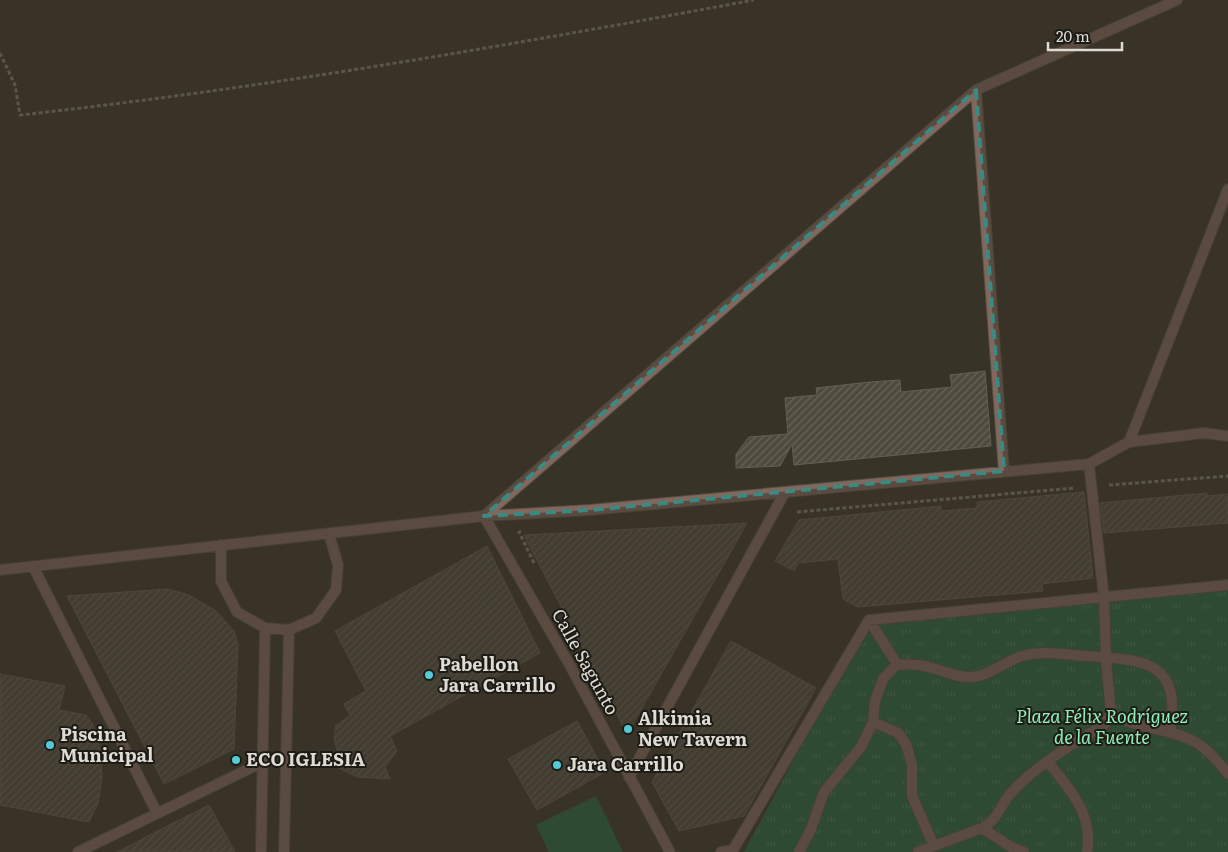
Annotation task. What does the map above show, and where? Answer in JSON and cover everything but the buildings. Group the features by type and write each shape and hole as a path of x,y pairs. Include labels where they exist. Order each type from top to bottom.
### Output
{"street":[{"path":"484,516 976,90 1177,0"},
{"path":"976,90 1004,471"},
{"path":"1129,442 1228,189"},
{"path":"0,570 484,516 590,510 1089,464 1129,442 1204,433 1228,436"},
{"path":"918,852 994,822 1009,794 1048,762 1105,724 1111,713 1106,658 1104,598 1089,464"},
{"path":"629,777 785,492"},
{"name":"Calle Sagunto","path":"484,516 568,662 670,852"},
{"path":"221,545 222,581 237,612 265,628 289,630 316,618 336,590 338,565 329,534"},
{"path":"33,566 157,813"},
{"path":"869,620 1228,585"},
{"path":"869,620 898,664"},
{"path":"721,852 733,851 869,620"},
{"path":"261,852 265,628"},
{"path":"284,852 289,630"},
{"path":"799,852 811,830 824,792 860,747 874,722 875,701 883,679 898,664 923,665 954,675 974,677 1021,656 1049,652 1135,660 1150,665 1162,674 1170,688 1173,702 1170,733"},
{"path":"1111,713 1129,722 1195,742 1215,758 1228,774"},
{"path":"874,722 898,733 906,744 912,765 912,796 934,846"},
{"path":"78,852 263,762"},
{"path":"1048,762 1072,792 1086,818 1087,852"},
{"path":"982,828 1011,847 1024,852"}],"path":[{"path":"0,53 15,85 20,115 137,102 330,75 754,0"},
{"path":"797,512 1228,476"}],"highlighted area":[{"path":"976,90 1004,471 590,510 484,516"}],"green space":[{"name":"Plaza Félix Rodríguez de la Fuente","path":"1228,590 1228,852 744,852 869,620 1108,602"},
{"path":"596,796 623,852 549,852 536,825"}],"place":[{"name":"Pabellon Jara Carrillo","path":"429,675"},
{"name":"Alkimia New Tavern","path":"628,729"},
{"name":"Piscina Municipal","path":"50,745"},
{"name":"ECO IGLESIA","path":"236,760"},
{"name":"Jara Carrillo","path":"557,765"}]}
